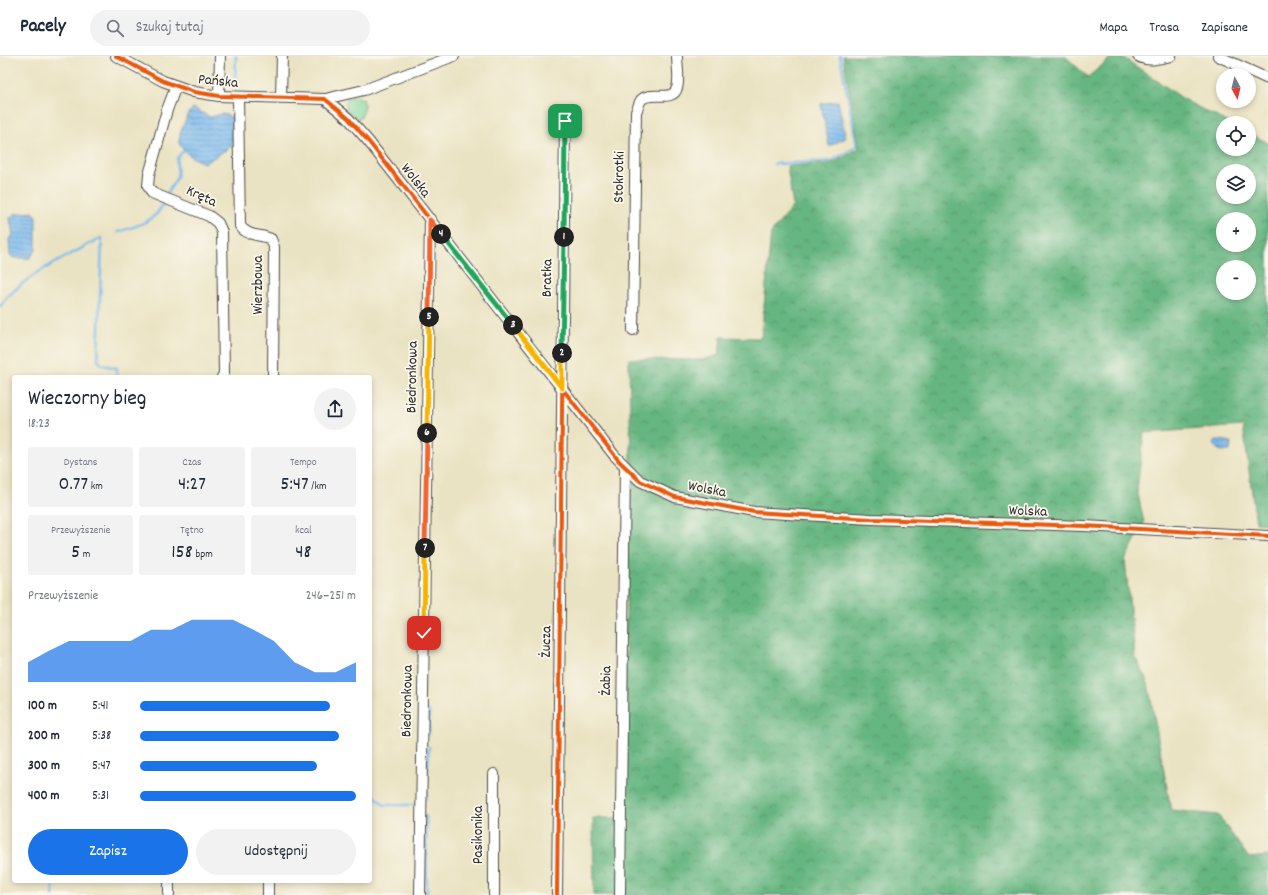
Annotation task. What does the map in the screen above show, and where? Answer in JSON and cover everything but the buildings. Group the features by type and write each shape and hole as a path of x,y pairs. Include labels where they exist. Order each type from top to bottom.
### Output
{"street":[{"path":"220,56 220,96"},
{"path":"281,97 282,56"},
{"name":"Pańska","path":"122,58 176,86 194,92 238,97 325,99 364,90 430,61 454,56"},
{"name":"Stokrotki","path":"633,330 636,112 640,100 648,95 671,95 675,93 678,87 677,56"},
{"path":"1141,58 1153,60 1171,56"},
{"path":"1218,56 1268,79"},
{"name":"Kręta","path":"176,86 167,110 148,175 148,186 152,193 210,216 218,223 222,232 223,375"},
{"name":"Wierzbowa","path":"238,97 240,226 244,231 251,234 264,236 271,240 274,247 273,375"},
{"name":"Wolska","path":"325,99 359,130 625,467 640,481 675,497 754,512 871,519 1084,526 1268,536"},
{"name":"Bratka","path":"562,388 565,121"},
{"name":"Biedronkowa","path":"420,895 430,220"},
{"name":"Żucza","path":"557,895 562,388"},
{"name":"Żabia","path":"620,895 625,467"},
{"name":"Pasikonika","path":"494,774 494,895"},
{"path":"169,883 169,895"},
{"path":"268,883 268,895"}],"green space":[{"path":"843,56 1065,56 1088,77 1113,56 1121,56 1188,102 1216,116 1216,156 1256,156 1256,137 1268,143 1268,524 1256,523 1243,426 1144,433 1137,489 1144,523 1125,560 1135,657 1148,683 1171,810 1218,815 1249,858 1268,856 1268,895 594,895 593,818 623,818 628,488 631,466 629,359 702,360 719,355 721,337 761,338 771,233 793,206 787,166 833,163 859,148"},
{"path":"357,96 363,99 364,111 362,116 357,119 347,111 345,103 347,98"}],"water":[{"path":"838,101 846,138 829,146 821,104"},
{"path":"193,108 210,117 223,114 233,117 232,146 205,163 189,155 179,142 184,124"},
{"path":"33,212 36,215 36,250 30,258 14,258 10,255 9,239 13,236 10,218 14,214"},
{"path":"1216,440 1231,443 1230,451 1222,451 1217,449 1213,442"}],"waterway":[{"path":"235,88 236,56"},
{"path":"774,164 832,161 857,146 840,56"},
{"path":"167,194 178,174 178,156 186,150"},
{"path":"118,232 151,219 161,209 164,202"},
{"path":"0,306 9,295 31,277 102,238 98,360 102,365 117,368 117,375"},
{"path":"429,711 429,735"},
{"path":"426,798 429,747"},
{"path":"372,793 384,805 415,805"},
{"path":"426,816 427,895"},
{"path":"53,883 53,895"}],"cycle path":[{"path":"116,56 163,81 194,92 219,96 325,99 348,118 369,142 619,461 640,481 675,497 754,512 871,519 1084,526 1268,536"},
{"path":"557,895 565,121"}],"route":[{"path":"424,633 430,220 562,388 565,121"}]}
